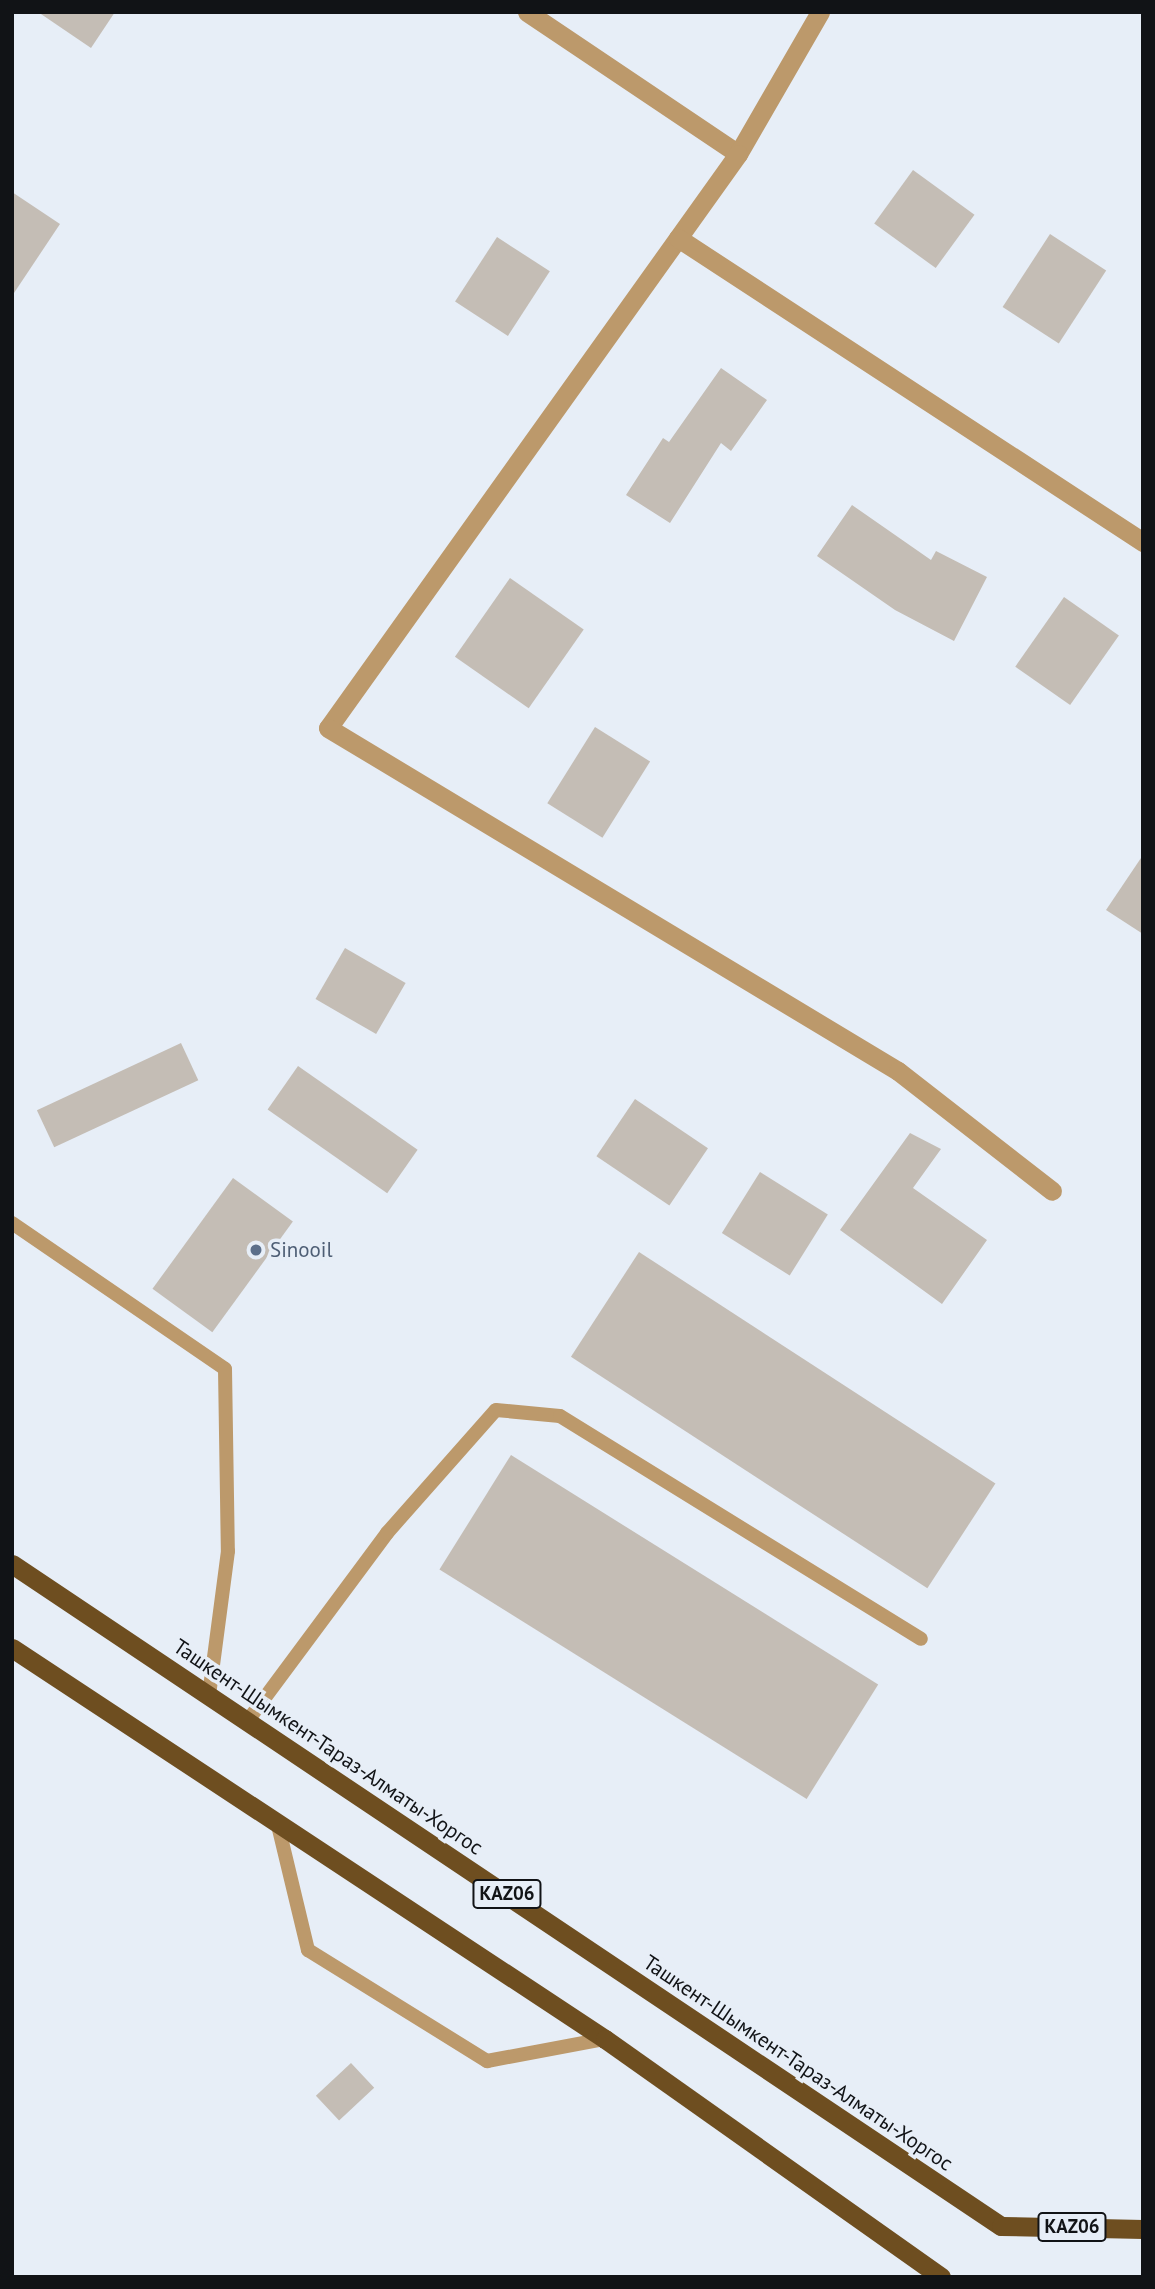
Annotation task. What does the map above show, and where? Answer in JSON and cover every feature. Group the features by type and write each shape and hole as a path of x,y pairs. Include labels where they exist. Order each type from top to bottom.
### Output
{"highway":[{"name":"Ташкент-Шымкент-Тараз-Алматы-Хоргос","path":"12,1564 249,1719 1001,2225 1143,2229"},
{"path":"12,1648 277,1819 605,2039 941,2277"}],"street":[{"path":"527,12 738,155"},
{"path":"820,12 738,155 328,728 898,1071 1052,1191"},
{"path":"678,238 1143,542"}],"lane":[{"path":"12,1223 225,1369 228,1551 209,1695"},
{"path":"249,1719 387,1533 496,1410 561,1416 921,1639"},
{"path":"277,1819 308,1950 487,2061 605,2039"}],"building":[{"path":"38,12 115,12 91,48"},
{"path":"913,170 974,215 936,268 874,223"},
{"path":"12,192 60,224 12,296"},
{"path":"1050,234 1106,270 1059,343 1003,307"},
{"path":"497,237 550,271 508,336 455,302"},
{"path":"721,368 767,400 731,451 721,443 670,523 626,495 663,438 669,442"},
{"path":"852,505 931,560 936,551 987,577 954,641 895,610 817,556"},
{"path":"510,578 584,630 529,708 455,657"},
{"path":"1064,597 1119,635 1070,705 1015,667"},
{"path":"595,727 650,761 602,838 547,803"},
{"path":"1143,855 1143,934 1106,910"},
{"path":"345,948 406,983 376,1034 316,999"},
{"path":"181,1043 198,1080 54,1147 37,1110"},
{"path":"298,1066 418,1150 387,1193 268,1109"},
{"path":"635,1099 708,1148 669,1205 596,1156"},
{"path":"910,1133 941,1149 913,1188 987,1240 942,1304 840,1230"},
{"path":"760,1172 828,1214 790,1275 722,1233"},
{"path":"233,1178 293,1221 212,1332 152,1289"},
{"path":"639,1252 995,1483 927,1588 571,1357"},
{"path":"511,1455 878,1684 807,1799 439,1569"},
{"path":"351,2063 374,2088 339,2121 316,2096"}],"place":[{"name":"Sinooil","path":"256,1250"}]}
